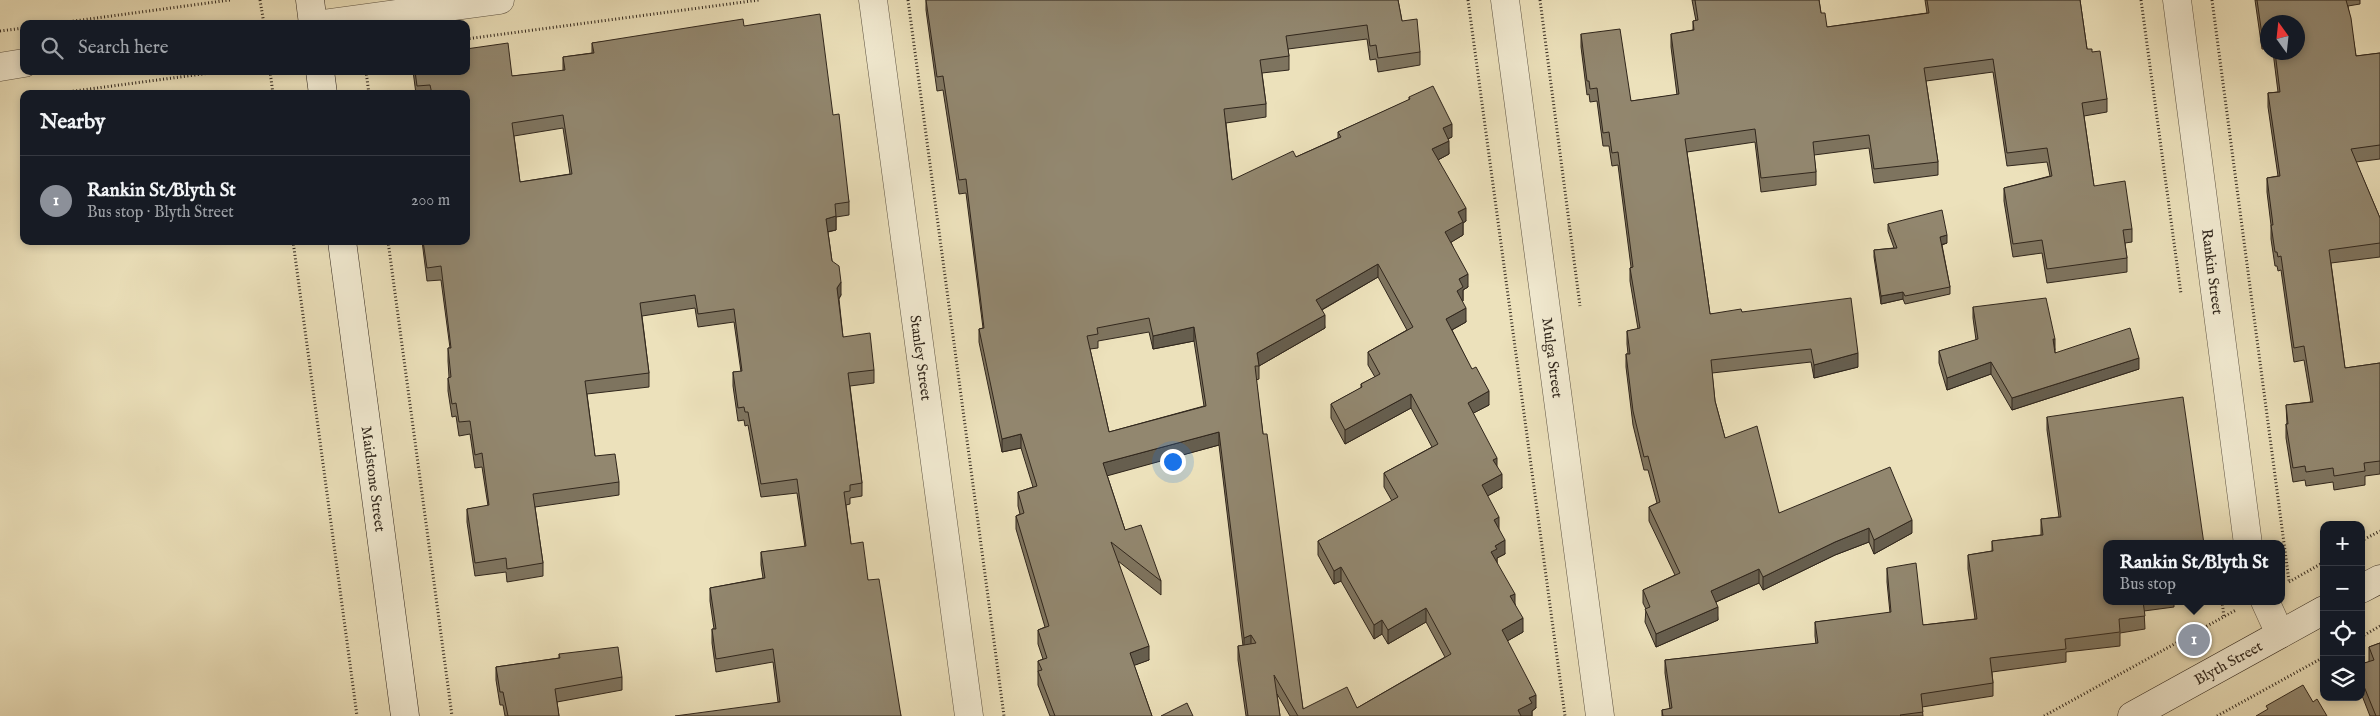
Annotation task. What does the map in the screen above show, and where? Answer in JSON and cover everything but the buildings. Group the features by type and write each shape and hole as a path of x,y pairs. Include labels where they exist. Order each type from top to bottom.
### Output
{"street":[{"path":"310,0 312,20"},
{"path":"352,20 500,0"},
{"name":"Stanley Street","path":"873,0 969,716"},
{"name":"Mulga Street","path":"1505,0 1600,716"},
{"name":"Rankin Street","path":"2177,0 2247,540"},
{"path":"0,67 20,64"},
{"path":"321,75 322,90"},
{"name":"Maidstone Street","path":"343,245 405,716"},
{"path":"2365,587 2380,579"},
{"path":"2267,605 2280,634"},
{"name":"Blyth Street","path":"2132,716 2322,611"}],"path":[{"path":"82,20 230,0"},
{"path":"260,0 263,20"},
{"path":"470,38 759,0"},
{"path":"908,0 1004,716"},
{"path":"1468,0 1564,716"},
{"path":"2142,0 2181,297"},
{"path":"2212,0 2284,540"},
{"path":"0,31 20,28"},
{"path":"82,90 195,75"},
{"path":"271,75 272,90"},
{"path":"367,75 368,90"},
{"path":"294,245 357,716"},
{"path":"389,245 452,716"},
{"path":"2365,539 2380,531"},
{"path":"2285,551 2289,581"},
{"path":"2285,583 2320,564"},
{"path":"2222,605 2224,617"},
{"path":"2044,716 2238,609"},
{"path":"2365,634 2380,626"},
{"path":"2218,716 2320,659"}],"place":[{"name":"Rankin St/Blyth St","path":"2194,640"}]}
